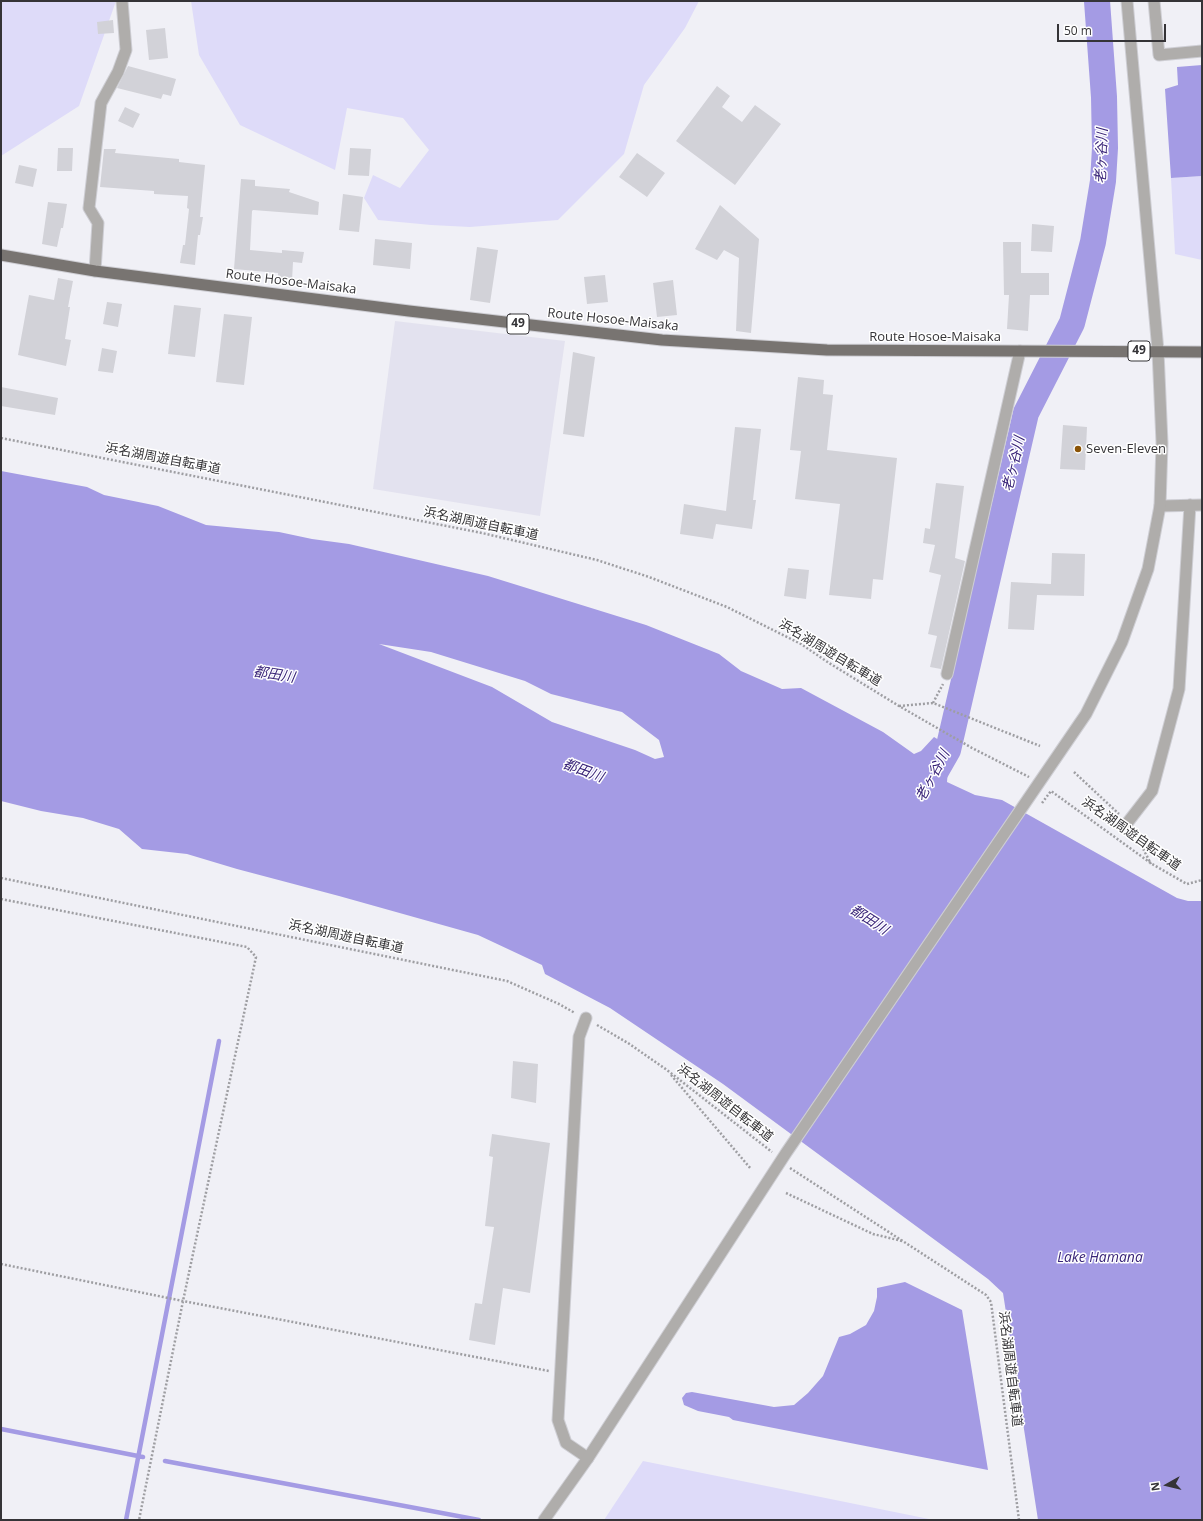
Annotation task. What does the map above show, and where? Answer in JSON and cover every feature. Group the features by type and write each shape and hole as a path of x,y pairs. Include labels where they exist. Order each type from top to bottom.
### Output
{"main road":[{"name":"Route Hosoe-Maisaka","path":"1,254 95,271 409,311 662,340 827,350 1076,350 1202,352"}],"street":[{"path":"95,271 98,223 89,208 101,103 118,72 126,50 122,1"},
{"path":"544,1520 588,1458 786,1153 1086,714 1122,642 1148,569 1160,506 1162,443 1158,352 1127,1"},
{"path":"1154,1 1159,55 1202,51"},
{"path":"947,674 1020,351"},
{"path":"1128,822 1152,791 1179,689 1190,505"},
{"path":"1160,506 1202,505"},
{"path":"586,1018 579,1037 558,1420 566,1443 588,1458"}],"path":[{"name":"浜名湖周遊自転車道","path":"1,438 482,533 597,560 649,577 727,607 801,644 899,706 972,748 1029,778"},
{"path":"933,703 947,674"},
{"path":"899,706 933,703 1040,746"},
{"name":"浜名湖周遊自転車道","path":"1051,791 1152,864 1187,884 1202,880"},
{"name":"浜名湖周遊自転車道","path":"1,878 128,902 507,981 559,1004 628,1043 667,1070 772,1152"},
{"path":"1,899 247,947 256,957 183,1301 139,1520"},
{"name":"浜名湖周遊自転車道","path":"667,1070 751,1169"},
{"name":"浜名湖周遊自転車道","path":"789,1167 986,1295 991,1302 1020,1520"},
{"name":"浜名湖周遊自転車道","path":"786,1194 873,1234 904,1242"},
{"path":"1,1264 183,1301 561,1373"}],"shaded area":[{"path":"1,1 116,1 79,106 1,156"},
{"path":"191,1 699,1 685,28 644,85 624,154 558,220 470,227 378,220 364,198 373,175 400,188 429,150 403,118 347,108 335,170 240,125 199,55"},
{"path":"1202,176 1202,260 1175,254 1171,178"},
{"path":"395,321 565,341 540,516 373,489"},
{"path":"643,1461 934,1520 604,1520"}],"water":[{"path":"1202,65 1202,176 1171,178 1165,89 1178,85 1177,67"},
{"path":"1,471 87,487 104,495 158,506 206,525 279,532 312,539 349,544 488,576 646,625 719,654 741,671 782,689 801,688 883,732 914,754 921,751 934,737 952,748 949,755 947,782 975,795 1002,800 1177,898 1188,901 1202,901 1202,1520 1038,1520 1003,1293 988,1279 723,1084 610,1008 545,974 542,965 478,935 187,854 142,849 119,829 83,818 41,811 1,801","holes":["379,644 431,652 525,681 551,694 622,712 659,740 664,757 655,759 635,750 552,722 492,687"]},
{"path":"905,1282 962,1310 988,1470 733,1420 729,1417 698,1411 684,1405 682,1398 686,1393 692,1392 774,1407 794,1405 808,1393 823,1376 839,1337 850,1334 866,1325 874,1311 877,1288"}],"building":[{"path":"113,20 114,33 98,34 97,22"},
{"path":"165,28 168,58 149,60 146,30"},
{"path":"128,66 176,79 171,96 163,94 161,99 117,88"},
{"path":"717,86 730,96 722,107 742,122 755,105 781,124 735,185 676,141"},
{"path":"125,107 140,114 133,128 118,121"},
{"path":"58,148 73,148 72,171 57,171"},
{"path":"350,148 371,149 369,176 348,175"},
{"path":"104,149 116,149 115,153 179,159 179,162 205,165 200,217 203,217 200,235 198,235 195,265 180,263 183,245 185,245 189,209 187,208 188,196 154,194 154,191 100,187"},
{"path":"637,153 665,173 647,197 619,177"},
{"path":"19,165 37,169 33,187 15,183"},
{"path":"241,179 255,180 255,186 290,189 289,192 319,202 318,215 252,211 250,250 282,253 282,250 304,252 302,263 293,262 292,281 278,280 278,273 234,269"},
{"path":"343,194 363,197 359,232 339,230"},
{"path":"48,202 67,204 63,228 61,228 57,247 42,244"},
{"path":"720,205 759,239 751,333 736,331 739,258 724,250 717,260 695,249"},
{"path":"1032,224 1054,226 1052,252 1031,251"},
{"path":"375,239 412,243 410,269 373,265"},
{"path":"1003,242 1021,242 1021,273 1049,273 1049,295 1030,295 1028,331 1007,329 1009,295 1004,295"},
{"path":"477,247 498,250 490,303 470,300"},
{"path":"605,275 608,302 587,304 584,277"},
{"path":"58,278 73,281 68,307 70,307 65,339 71,340 66,366 18,355 29,295 54,300"},
{"path":"673,280 677,315 657,317 653,283"},
{"path":"107,302 122,304 118,327 103,324"},
{"path":"174,305 201,308 195,357 168,354"},
{"path":"224,314 252,317 244,385 216,382"},
{"path":"102,348 117,351 113,373 98,371"},
{"path":"573,352 595,357 584,437 563,434"},
{"path":"798,377 824,380 823,394 833,395 827,450 897,458 883,580 873,579 871,599 829,595 840,504 795,499 801,451 790,450"},
{"path":"1,387 58,398 55,415 1,406"},
{"path":"1063,425 1087,427 1085,470 1060,469"},
{"path":"735,427 761,429 753,500 756,500 752,529 716,524 713,539 680,534 684,504 726,511"},
{"path":"936,483 964,486 955,558 965,561 941,669 930,667 937,636 928,634 941,575 929,572 935,545 923,543 925,528 930,529"},
{"path":"1052,553 1085,554 1084,596 1037,595 1034,630 1008,629 1011,582 1051,584"},
{"path":"788,568 809,570 806,599 784,596"},
{"path":"513,1061 538,1064 536,1103 511,1098"},
{"path":"492,1134 550,1143 530,1293 503,1288 495,1345 469,1340 475,1303 482,1304 494,1227 485,1226 493,1157 489,1156"}],"waterway":[{"name":"老ヶ谷川","path":"932,778 948,750 1026,413 1072,323 1093,242 1103,181 1105,148 1104,97 1097,1"},
{"path":"126,1520 219,1041"},
{"path":"1,1429 143,1457"},
{"path":"165,1461 479,1520"}],"place":[{"name":"Seven-Eleven","path":"1078,449"}],"water label":[{"name":"都田川","path":"274,675"},
{"name":"都田川","path":"583,771"},
{"name":"都田川","path":"869,920"},
{"name":"Lake Hamana","path":"1100,1258"}]}
